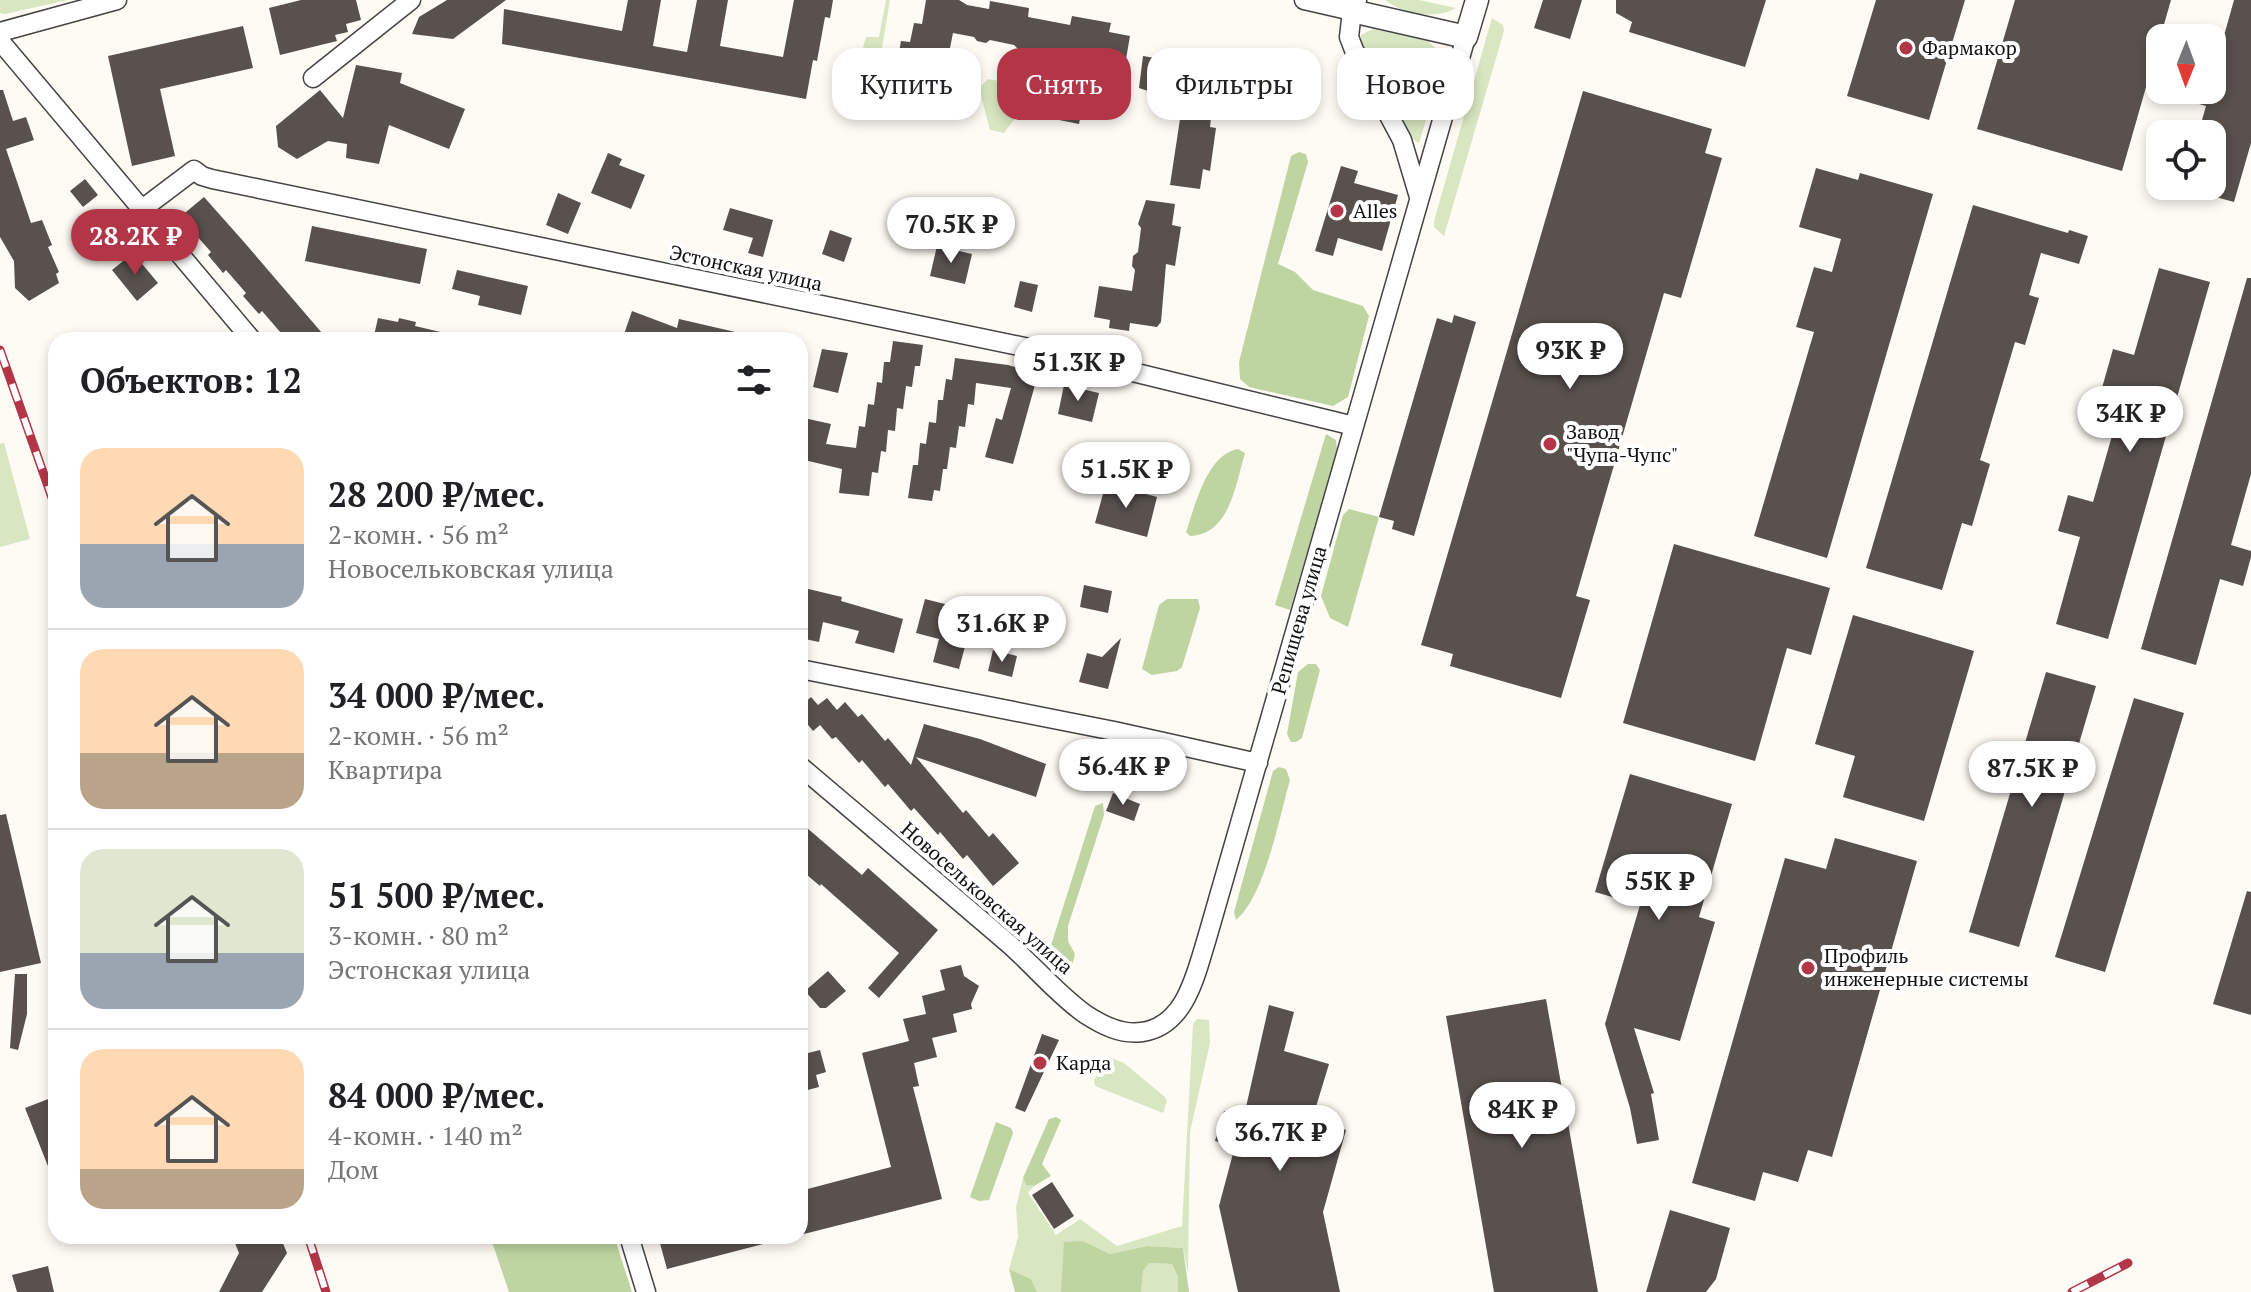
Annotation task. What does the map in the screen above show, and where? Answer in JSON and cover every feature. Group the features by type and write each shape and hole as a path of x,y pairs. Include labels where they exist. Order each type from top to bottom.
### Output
{"street":[{"path":"0,32 117,0"},
{"path":"313,78 411,0"},
{"path":"1304,0 1354,6 1466,37"},
{"name":"Репищева улица","path":"1157,1027 1174,1016 1189,993 1477,0"},
{"path":"1354,6 1349,37 1402,140 1419,200"},
{"path":"0,41 245,332"},
{"name":"Эстонская улица","path":"141,210 194,170 212,179 1063,355 1354,426"},
{"path":"808,671 1258,763"},
{"name":"Новосельковская улица","path":"808,773 1085,1013 1116,1030 1145,1032 1157,1027"},
{"path":"631,1244 646,1292"}],"green space":[{"path":"0,0 68,0 5,14 0,13"},
{"path":"886,0 890,0 882,48 863,48 866,37 879,37"},
{"path":"1385,0 1419,0 1456,8 1439,14 1420,14 1401,9"},
{"path":"1492,18 1503,25 1504,31 1444,236 1434,227 1434,221 1463,120 1474,120 1474,81"},
{"path":"1373,29 1428,41 1435,48 1364,48 1361,35"},
{"path":"988,79 997,81 997,120 1014,120 1004,133 990,130 981,86"},
{"path":"1403,120 1426,120 1419,143 1414,140"},
{"path":"1299,152 1306,154 1308,162 1278,264 1295,272 1313,290 1363,306 1369,316 1348,397 1333,406 1249,387 1240,379 1239,362 1291,156"},
{"path":"1326,434 1336,440 1337,450 1290,610 1275,605"},
{"path":"4,443 30,539 0,547 0,444"},
{"path":"1238,449 1245,453 1223,517 1214,527 1190,536 1186,532 1210,471 1218,460"},
{"path":"1349,509 1379,517 1348,627 1330,618 1321,596 1343,515"},
{"path":"1167,599 1198,599 1200,608 1182,667 1177,671 1152,675 1142,669 1159,605"},
{"path":"1308,664 1316,664 1320,670 1302,738 1291,742 1287,734 1298,672"},
{"path":"1279,767 1286,769 1290,780 1276,835 1255,893 1236,920 1234,912 1273,771"},
{"path":"1103,803 1104,815 1068,926 1068,941 1075,954 1071,971 1065,973 1047,958 1095,806"},
{"path":"1197,1019 1209,1020 1210,1043 1190,1132 1188,1273 1183,1248 1147,1246 1110,1254 1083,1241 1064,1274 1061,1292 1037,1292 1031,1279 1009,1269 1018,1237 1016,1207 1023,1178 1026,1185 1034,1186 1028,1193 1056,1235 1080,1219 1117,1246 1182,1226 1193,1024"},
{"path":"1109,1057 1124,1063 1165,1097 1167,1101 1163,1113 1095,1086 1094,1080"},
{"path":"1056,1117 1061,1120 1042,1164 1051,1176 1034,1186 1026,1185 1023,1178 1049,1119"},
{"path":"996,1122 1011,1128 1013,1133 989,1200 979,1201 970,1197"},
{"path":"1083,1241 1110,1254 1147,1246 1183,1248 1189,1292 1178,1292 1178,1277 1172,1264 1149,1263 1143,1271 1141,1292 1061,1292 1064,1242"},
{"path":"493,1244 617,1244 632,1292 509,1292"},
{"path":"1149,1263 1172,1264 1178,1277 1178,1292 1141,1292 1143,1271"},
{"path":"1009,1269 1031,1279 1037,1292 1015,1292"}],"building":[{"path":"301,0 356,0 361,20 346,24 348,32 335,35 337,41 280,55 269,8"},
{"path":"447,0 506,0 453,39 412,34 419,17"},
{"path":"628,0 661,0 653,46 687,52 697,0 728,0 720,46 783,57 794,0 833,0 830,18 825,17 817,61 813,60 806,99 502,44 504,9 622,31"},
{"path":"926,0 959,0 967,5 989,9 990,1 1029,8 1028,17 1070,25 1072,16 1111,23 1109,32 1130,36 1128,48 1017,48 953,33 950,48 900,48 901,41 910,42 914,23 922,24"},
{"path":"1543,0 1582,0 1570,39 1534,28"},
{"path":"1616,0 1766,0 1745,67 1629,32 1632,22 1616,13"},
{"name":"Фармакор","path":"1876,0 1965,0 1929,120 1847,96"},
{"path":"2015,0 2171,0 2164,24 2146,24 2146,87 2122,171 1977,129"},
{"path":"2234,0 2251,0 2251,143 2234,202 2226,200 2226,120 2202,120 2206,106 2199,104 2226,104 2226,29"},
{"path":"243,26 253,68 160,89 175,156 132,166 108,56"},
{"path":"1143,56 1147,57 1147,91 1139,88"},
{"path":"356,65 402,73 400,83 465,109 449,149 389,125 379,164 346,158 347,144 328,141 297,159 278,147 276,126 320,90 343,118"},
{"path":"0,90 3,90 13,121 26,117 34,140 6,149 31,223 42,220 52,245 48,247 59,272 56,274 59,283 29,301 15,288 14,261 0,237"},
{"name":"Завод \"Чупа-Чупс\"","path":"1583,91 1712,129 1705,153 1722,158 1681,298 1664,293 1576,596 1590,600 1561,698 1450,666 1453,654 1421,645"},
{"path":"1059,120 1080,120 1079,124"},
{"path":"1180,120 1211,120 1210,127 1216,128 1210,171 1203,169 1200,189 1170,185"},
{"path":"608,153 622,159 619,165 645,175 631,209 591,193"},
{"path":"1341,166 1358,171 1354,183 1398,195 1382,251 1338,238 1333,256 1315,251"},
{"path":"1816,168 1858,180 1860,173 1933,194 1827,558 1754,536 1814,332 1796,327 1814,267 1832,272 1841,239 1799,227"},
{"path":"85,179 98,195 83,207 70,191"},
{"path":"558,193 581,203 568,234 546,225"},
{"path":"204,197 321,332 280,332 262,311 259,314 243,296 246,293 226,270 223,273 208,255 211,252 180,217"},
{"path":"1146,200 1175,204 1172,225 1181,227 1175,266 1166,264 1161,322 1157,327 1130,323 1129,331 1109,328 1110,320 1094,317 1099,286 1132,291 1133,256 1138,252 1141,228 1138,224"},
{"path":"1973,205 2088,236 2079,264 2041,253 2029,295 2039,298 2025,345 2015,342 1980,460 1990,464 1972,526 1962,523 1942,590 1866,568"},
{"path":"730,208 773,220 763,257 748,253 753,238 723,230"},
{"path":"312,226 427,249 420,284 305,261"},
{"path":"830,230 852,238 844,262 822,254"},
{"path":"937,246 972,254 965,284 930,276"},
{"path":"133,253 158,283 137,301 112,270"},
{"path":"2159,268 2210,282 2108,639 2056,624 2080,537 2058,531 2068,495 2093,502 2124,394 2102,388 2113,349 2134,355"},
{"path":"457,270 528,286 521,315 478,305 480,296 452,289"},
{"path":"2247,278 2251,278 2251,474 2231,545 2251,551 2251,557 2243,586 2220,579 2196,665 2141,649"},
{"path":"1020,281 1038,285 1032,312 1014,307"},
{"path":"632,311 677,328 679,319 735,332 625,332"},
{"path":"1454,315 1476,322 1414,536 1392,529 1394,521 1379,517 1437,318 1452,323"},
{"path":"378,318 398,322 399,318 416,322 415,326 440,332 375,332"},
{"path":"893,341 923,345 920,366 915,366 912,387 906,386 903,409 897,408 895,431 888,430 886,452 881,451 878,473 872,472 869,496 839,493 842,469 808,461 808,419 831,424 826,444 856,448 859,426 865,427 868,404 874,405 877,382 882,383 884,362 890,362"},
{"path":"822,349 848,353 838,393 813,387"},
{"path":"955,358 1008,365 1038,374 1013,464 985,457 996,418 1002,420 1011,388 976,383 974,405 968,404 965,427 959,426 956,448 950,447 940,491 934,490 932,501 908,498 913,465 918,465 920,443 926,444 929,422 936,423 938,400 943,400 946,379 952,380"},
{"path":"1064,385 1099,393 1092,422 1058,414"},
{"path":"1106,483 1157,497 1147,537 1095,523"},
{"path":"1674,544 1830,588 1811,655 1787,648 1755,761 1623,723"},
{"path":"1084,585 1112,591 1108,613 1080,607"},
{"path":"808,589 842,597 841,601 903,619 894,653 855,643 859,631 823,622 819,642 808,640"},
{"path":"925,599 961,608 959,616 972,620 959,669 933,662 939,639 916,633"},
{"path":"1853,615 1974,651 1924,821 1843,797 1855,756 1815,744"},
{"path":"1121,638 1108,689 1079,682 1087,653 1102,657"},
{"path":"993,650 1017,656 1012,677 988,671"},
{"path":"2046,672 2096,686 2019,947 1969,932"},
{"path":"811,697 818,705 827,698 837,710 845,702 858,717 862,714 885,741 888,738 911,765 924,724 980,739 1046,764 1036,797 916,757 963,813 966,810 989,837 993,833 1019,863 993,886 967,855 963,859 940,832 938,835 914,808 911,811 888,784 885,787 862,760 859,763 836,737 832,739 820,725 813,731 808,725 808,700"},
{"path":"2134,698 2184,713 2105,972 2055,957"},
{"path":"1630,774 1732,804 1699,917 1715,922 1680,1041 1634,1028 1654,1093 1651,1094 1659,1140 1637,1144 1630,1108 1605,1024 1640,905 1595,892"},
{"path":"1113,793 1140,804 1134,821 1106,811"},
{"path":"6,814 41,963 0,972 0,815"},
{"path":"808,829 862,875 868,868 938,930 879,998 868,988 899,953 808,876"},
{"path":"1835,838 1917,861 1832,1157 1808,1150 1798,1182 1763,1172 1755,1201 1692,1183 1785,858 1826,869"},
{"path":"2247,891 2251,892 2251,1015 2213,1004"},
{"path":"961,965 964,976 979,986 971,1004 972,1009 953,1014 957,1032 932,1038 937,1057 914,1063 919,1086 913,1087 942,1199 808,1233 808,1189 891,1167 862,1053 909,1041 903,1019 926,1014 922,996 945,990 940,970"},
{"path":"828,971 846,991 826,1008 820,1008 808,994 808,988"},
{"path":"15,974 27,974 27,1014 18,1050 10,1048"},
{"path":"1546,999 1598,1292 1494,1292 1446,1016"},
{"path":"1269,1005 1294,1012 1284,1051 1329,1064 1312,1120 1346,1130 1323,1212 1340,1292 1238,1292 1219,1206 1235,1146 1215,1141 1224,1111 1244,1116"},
{"name":"Карда","path":"1042,1034 1059,1040 1025,1112 1015,1108"},
{"path":"820,1050 826,1072 816,1075 819,1087 808,1090 808,1053"},
{"path":"48,1099 48,1166 25,1108"},
{"path":"1052,1182 1074,1216 1054,1229 1032,1195"},
{"path":"1670,1210 1730,1228 1716,1279 1706,1292 1646,1292"},
{"path":"235,1244 283,1244 287,1253 262,1292 219,1292 239,1253"},
{"path":"660,1244 763,1244 667,1269"},
{"path":"48,1266 54,1292 17,1292 12,1275"}],"railway":[{"path":"0,350 48,486"},
{"path":"311,1244 326,1292"},
{"path":"2072,1292 2128,1263"}],"place":[{"name":"Фармакор","path":"1906,48"},
{"name":"Alles","path":"1337,211"},
{"name":"Завод \"Чупа-Чупс\"","path":"1550,444"},
{"name":"Профиль инженерные системы","path":"1808,968"},
{"name":"Карда","path":"1040,1063"}]}
